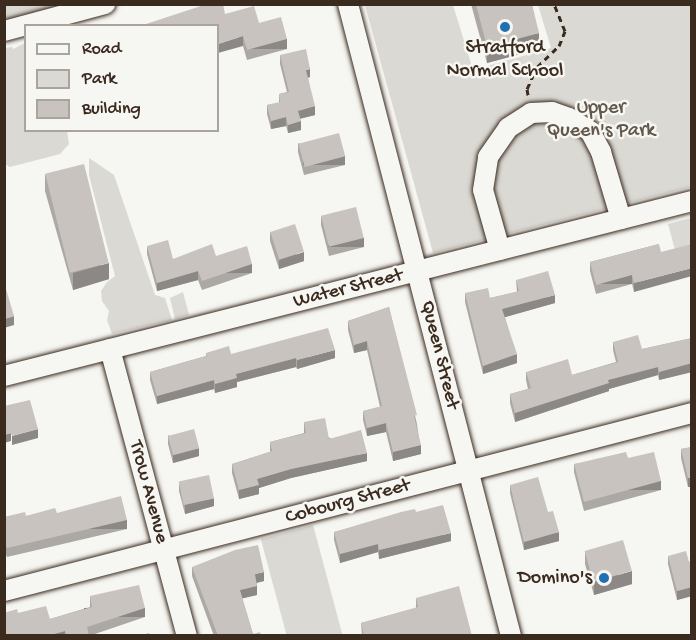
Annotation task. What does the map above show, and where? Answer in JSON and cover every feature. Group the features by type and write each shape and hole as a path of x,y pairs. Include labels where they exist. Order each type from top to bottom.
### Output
{"street":[{"path":"30,24 105,4"},
{"name":"Queen Street","path":"348,4 511,636"},
{"path":"4,31 24,26"},
{"path":"500,250 483,190 488,157 508,128 531,113 561,115 590,131 601,152 621,219"},
{"name":"Water Street","path":"4,376 692,201"},
{"name":"Trow Avenue","path":"110,349 187,636"},
{"name":"Cobourg Street","path":"4,591 692,413"}],"path":[{"path":"531,113 527,89 537,67 559,46 565,31 554,4"}],"green space":[{"path":"5,5 71,5 5,22"},
{"name":"Upper Queen's Park","path":"365,5 453,5 473,70 551,48 538,5 691,5 691,187 433,253"},
{"path":"24,44 24,132 67,132 69,144 60,154 10,167 5,164 5,48 12,47 13,49"},
{"path":"89,158 114,175 155,295 165,298 172,320 112,334 107,320 109,311 102,301 101,291 115,276 89,175"},
{"path":"691,218 691,245 675,250 668,224"},
{"path":"183,292 189,315 175,319 170,298"},
{"path":"313,525 343,635 287,636 261,539"}],"building":[{"path":"207,4 223,4 225,14 254,6 259,23 281,17 287,39 247,50 243,36 219,44 219,24 146,24"},
{"name":"Stratford Normal School","path":"476,4 532,4 539,33 487,47"},
{"path":"306,49 310,69 306,70 315,106 298,111 301,121 288,125 286,117 271,121 267,105 280,102 279,94 289,92 280,55"},
{"path":"339,133 345,156 305,167 298,144"},
{"path":"84,164 109,263 70,273 45,174"},
{"path":"356,207 364,238 329,247 321,216"},
{"path":"295,224 304,252 279,260 270,232"},
{"path":"168,240 173,259 212,244 216,256 247,246 252,264 202,281 198,271 157,283 147,246"},
{"path":"659,244 661,252 692,244 692,268 634,283 632,275 596,285 590,262"},
{"path":"548,271 555,295 502,309 517,354 483,366 465,293 488,288 490,298 519,291 516,280"},
{"path":"4,282 14,316 4,319"},
{"path":"389,307 417,415 414,416 421,445 393,452 386,423 367,428 363,411 382,406 367,341 354,345 348,321"},
{"path":"328,328 335,350 236,374 237,378 215,384 214,380 157,396 150,372 207,356 206,353 229,346 231,354"},
{"path":"638,335 642,349 692,338 692,363 659,372 658,367 608,380 609,383 515,413 510,394 531,388 526,372 568,359 572,375 618,362 613,342"},
{"path":"30,400 38,429 12,436 11,433 4,435 4,406"},
{"path":"325,418 329,439 361,430 367,453 291,469 257,479 259,485 239,490 232,464 272,451 270,442 306,433 304,422"},
{"path":"194,429 199,448 173,455 168,436"},
{"path":"692,447 692,478 688,478 681,449"},
{"path":"626,452 628,458 654,452 661,481 584,502 574,464"},
{"path":"209,475 214,498 184,505 179,481"},
{"path":"538,477 548,512 553,511 559,532 524,542 510,485"},
{"path":"121,496 127,520 7,548 4,542 4,517 25,512 26,516 55,508 57,513"},
{"path":"443,505 451,533 379,550 378,544 340,554 334,532 401,512 415,509 416,512"},
{"path":"623,540 632,571 593,582 585,551"},
{"path":"258,545 264,572 255,574 257,586 240,590 253,634 260,632 261,636 218,636 192,567 235,550"},
{"path":"686,551 689,562 692,561 692,587 677,591 668,556"},
{"path":"139,585 145,608 87,627 89,636 66,636 65,631 47,636 4,636 4,613 17,609 18,613 46,606 50,619 92,607 90,596"},
{"path":"459,586 472,636 364,636 361,623 418,607 416,598"}],"place":[{"name":"Stratford Normal School","path":"505,27"},
{"name":"Domino's","path":"604,578"}]}
